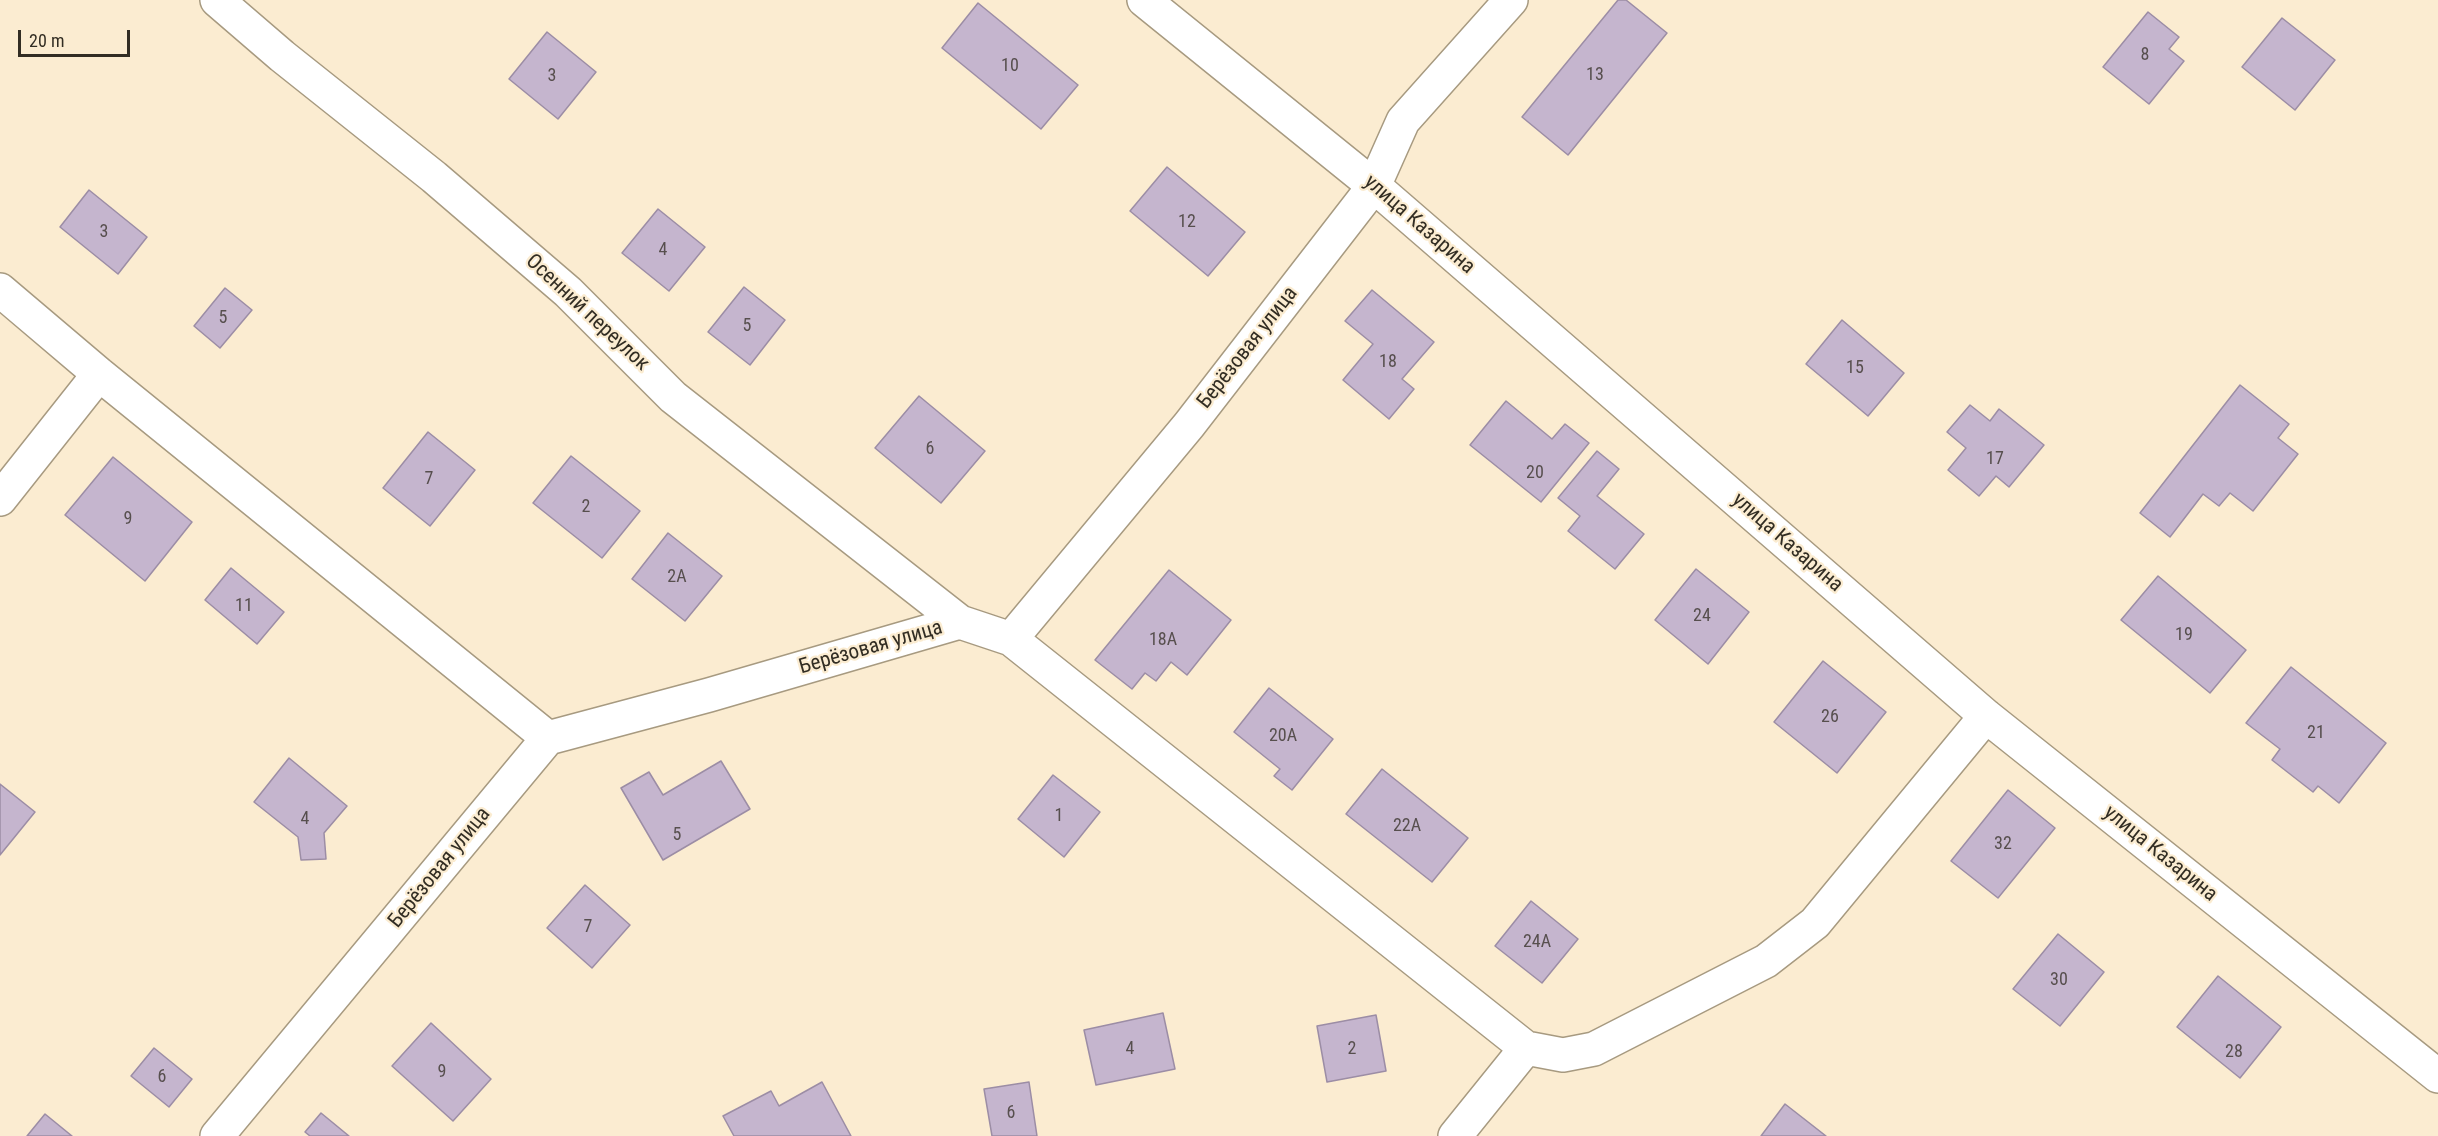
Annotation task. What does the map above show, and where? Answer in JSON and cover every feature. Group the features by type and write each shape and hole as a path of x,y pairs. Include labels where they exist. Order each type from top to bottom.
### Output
{"street":[{"name":"Осенний переулок","path":"218,0 282,56 434,177 568,292 673,396 960,622"},
{"name":"улица Казарина","path":"1144,0 1374,186 1986,716 2438,1076"},
{"name":"Берёзовая улица","path":"217,1136 548,738 709,695 960,622 1011,639 1189,425 1374,186 1403,121 1511,0"},
{"path":"0,290 99,374 548,738"},
{"path":"0,499 99,374"},
{"path":"1011,639 1526,1048 1563,1055 1594,1049 1766,961 1815,923 1986,716"},
{"path":"1455,1136 1526,1048"}],"building":[{"path":"1618,0 1626,0 1667,33 1568,155 1522,117"},
{"path":"978,3 1078,85 1041,129 942,48"},
{"path":"2148,12 2179,37 2169,49 2184,61 2149,104 2103,67"},
{"path":"2282,18 2335,60 2295,110 2242,67"},
{"path":"547,32 596,72 558,119 509,79"},
{"path":"1167,167 1245,232 1208,276 1130,211"},
{"path":"89,190 147,237 118,274 60,227"},
{"path":"658,209 705,247 669,291 622,253"},
{"path":"744,287 785,320 750,365 708,332"},
{"path":"225,288 252,310 220,348 194,326"},
{"path":"1372,290 1434,342 1402,379 1414,389 1389,419 1343,380 1373,344 1345,321"},
{"path":"1842,320 1904,373 1868,416 1806,364"},
{"path":"2240,385 2289,424 2278,438 2298,454 2253,511 2230,493 2219,506 2203,494 2170,537 2140,513"},
{"path":"919,396 985,451 941,503 875,448"},
{"path":"1506,401 1552,439 1565,424 1589,443 1541,502 1470,445"},
{"path":"1970,405 1990,421 1999,409 2044,445 2009,487 1996,476 1979,496 1948,470 1966,448 1947,432"},
{"path":"428,432 475,470 430,526 383,488"},
{"path":"1597,451 1619,469 1597,496 1644,534 1615,569 1568,531 1580,516 1558,498"},
{"path":"571,456 640,511 602,558 533,503"},
{"path":"113,457 192,522 145,581 65,515"},
{"path":"668,533 722,576 685,621 632,579"},
{"path":"231,568 284,612 257,644 205,600"},
{"path":"1696,569 1749,612 1708,664 1655,620"},
{"path":"1169,570 1231,620 1187,675 1171,662 1156,681 1145,673 1132,689 1095,660"},
{"path":"2158,576 2246,650 2210,693 2121,620"},
{"path":"1823,661 1886,712 1837,773 1774,722"},
{"path":"2291,667 2386,743 2339,803 2318,786 2313,792 2272,760 2280,749 2246,723"},
{"path":"1269,688 1333,739 1292,790 1274,776 1280,769 1234,732"},
{"path":"289,758 347,806 324,833 326,859 301,860 298,837 254,802"},
{"path":"721,761 750,809 663,860 621,788 649,772 663,795"},
{"path":"1382,769 1468,838 1432,882 1346,814"},
{"path":"1053,775 1100,812 1064,857 1018,819"},
{"path":"0,784 35,812 0,855"},
{"path":"2008,790 2055,828 1998,898 1951,861"},
{"path":"585,885 630,925 592,968 547,928"},
{"path":"1531,901 1578,939 1542,983 1495,946"},
{"path":"2058,934 2104,972 2060,1026 2013,989"},
{"path":"2218,976 2281,1027 2240,1078 2177,1027"},
{"path":"1163,1013 1175,1069 1096,1085 1084,1030"},
{"path":"1376,1015 1386,1071 1327,1082 1317,1026"},
{"path":"431,1023 491,1079 453,1121 392,1066"},
{"path":"154,1048 192,1079 169,1107 131,1076"},
{"path":"822,1082 851,1136 734,1136 723,1116 771,1091 779,1106"},
{"path":"1029,1082 1037,1136 992,1136 984,1089"},
{"path":"1785,1104 1826,1136 1761,1136"},
{"path":"321,1113 349,1136 310,1136 305,1132"},
{"path":"45,1114 72,1136 27,1136"}]}
